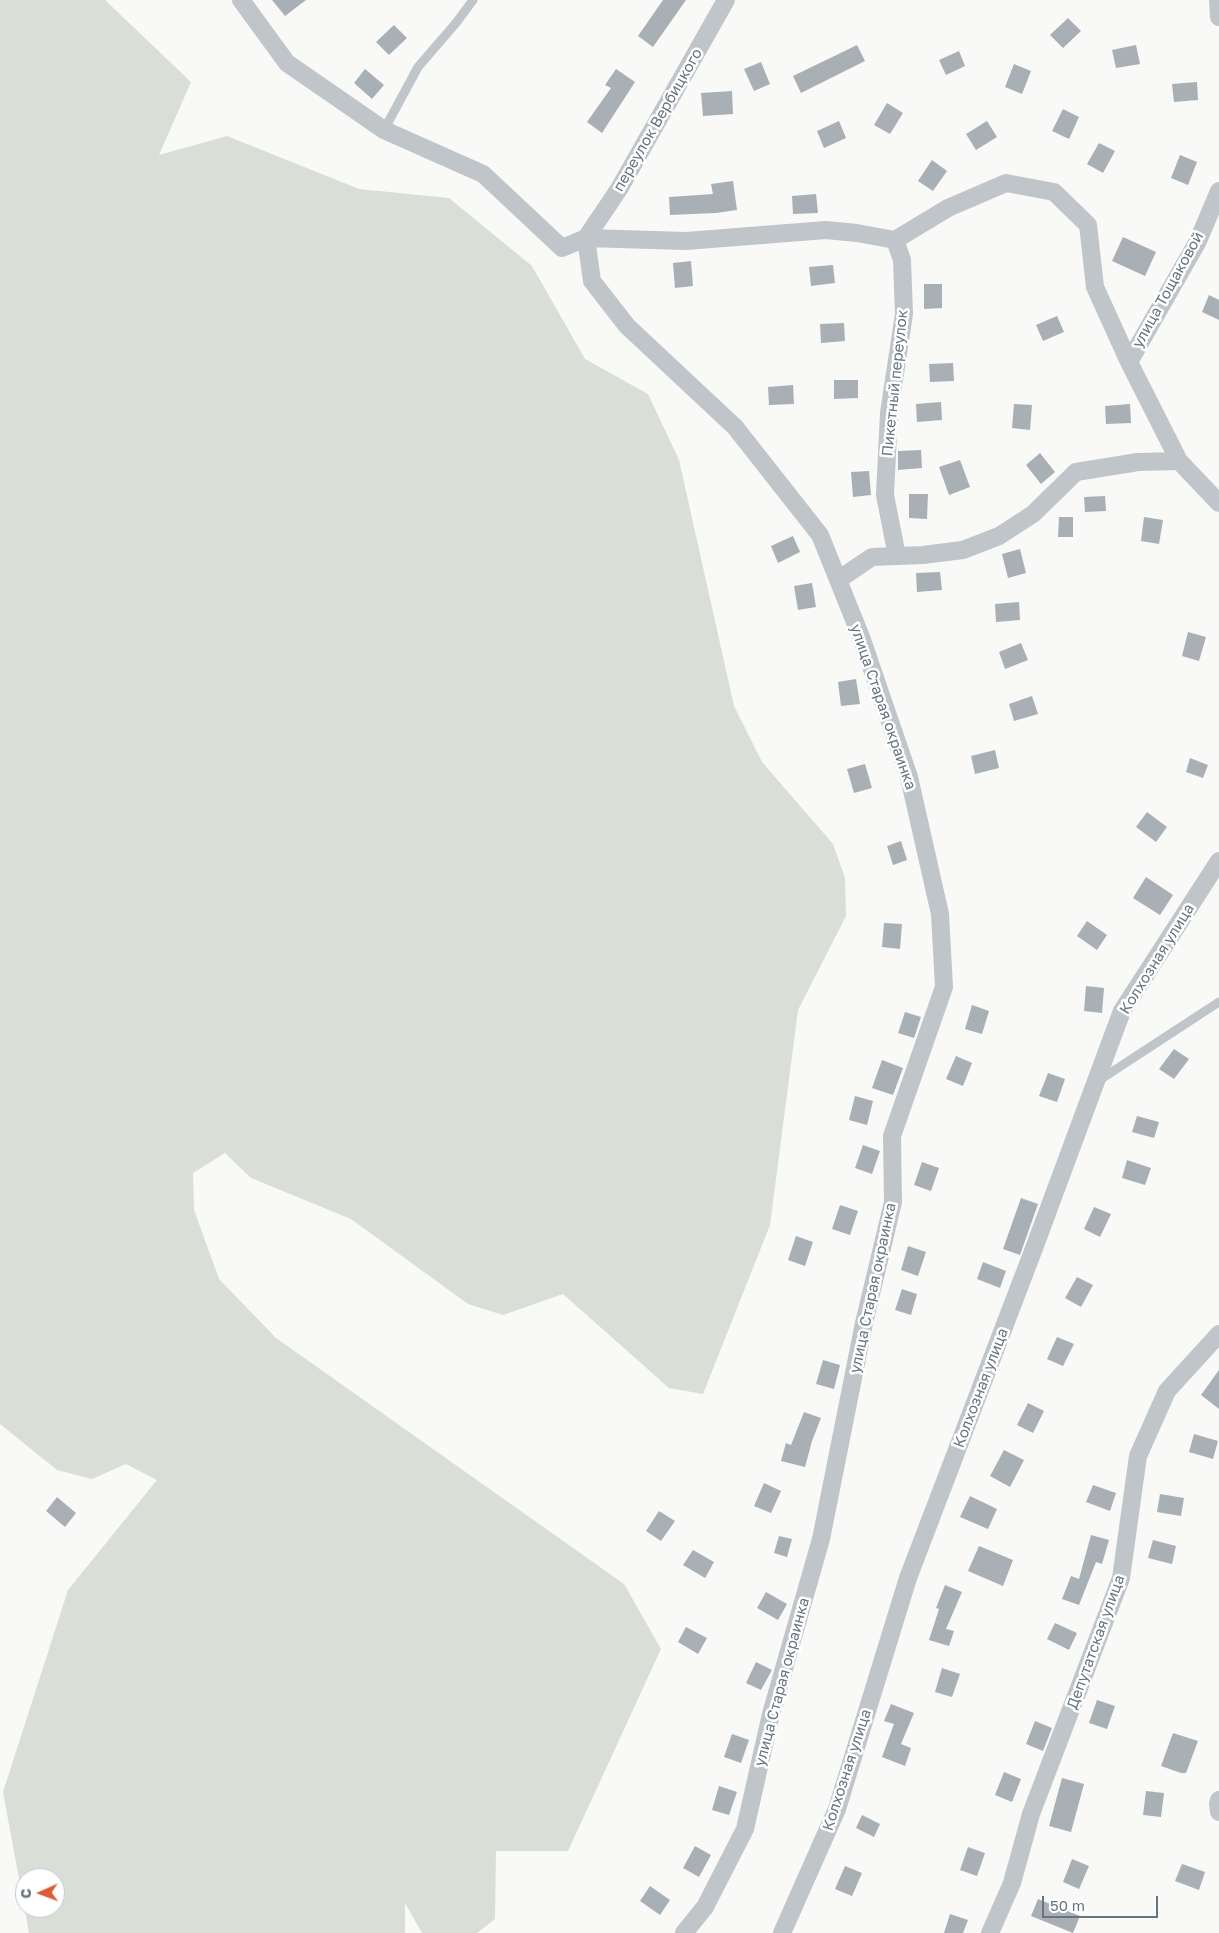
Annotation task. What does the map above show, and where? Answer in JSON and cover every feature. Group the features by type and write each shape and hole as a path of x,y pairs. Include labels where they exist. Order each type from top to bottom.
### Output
{"street":[{"path":"241,0 287,63 384,130 483,174 562,248 586,238 686,241 826,230 895,240 948,208 1006,183 1054,192 1088,225 1095,287 1129,362 1178,461 1219,503"},
{"name":"переулок Вербицкого","path":"586,238 619,189 726,0"},
{"path":"1218,0 1219,17"},
{"name":"улица Тощаковой","path":"1129,362 1198,240 1219,191"},
{"name":"улица Старая окраинка","path":"586,238 592,281 627,326 736,427 820,535 861,637 909,777 940,914 944,987 892,1136 893,1202 864,1323 821,1539 771,1714 746,1829 705,1907 684,1933"},
{"name":"Пикетный переулок","path":"895,240 902,260 904,314 889,412 884,495 897,556"},
{"path":"838,580 872,557 923,555 963,550 999,536 1034,514 1076,472 1138,462 1178,461"},
{"name":"Колхозная улица","path":"782,1933 837,1809 908,1578 1034,1251 1122,1011 1219,861"},
{"name":"Депутатская улица","path":"990,1933 1012,1883 1031,1814 1121,1578 1138,1456 1167,1391 1219,1334"}],"lane":[{"path":"384,130 418,67 473,0"},
{"path":"1095,1083 1219,1002"}],"shaded area":[{"path":"0,0 105,0 191,82 159,155 227,136 359,189 449,198 532,266 585,359 648,394 679,460 734,706 762,762 833,844 845,878 846,916 798,1010 770,1225 703,1394 669,1388 563,1294 503,1315 468,1304 351,1219 251,1178 225,1153 193,1173 194,1210 219,1279 276,1338 624,1584 661,1649 568,1851 496,1851 495,1919 477,1933 422,1933 405,1903 405,1933 29,1933 26,1918 65,1918 65,1868 17,1868 3,1792 68,1590 157,1480 126,1464 92,1479 57,1470 0,1424"}],"building":[{"path":"272,0 306,0 285,16"},
{"path":"663,0 686,0 653,47 638,36"},
{"path":"1068,18 1081,31 1063,48 1050,35"},
{"path":"394,25 407,38 389,55 376,42"},
{"path":"857,45 865,61 801,93 793,76"},
{"path":"1136,45 1140,64 1116,68 1112,50"},
{"path":"959,51 965,66 946,75 939,60"},
{"path":"761,62 770,84 754,91 744,69"},
{"path":"1014,64 1031,71 1022,94 1005,87"},
{"path":"365,69 384,85 372,99 354,83"},
{"path":"616,69 635,82 602,133 587,122 611,88 605,85"},
{"path":"1197,82 1198,100 1174,102 1172,84"},
{"path":"732,91 733,114 703,116 701,93"},
{"path":"887,103 903,113 890,134 874,125"},
{"path":"1063,109 1079,117 1069,139 1052,131"},
{"path":"839,121 846,138 824,148 817,131"},
{"path":"987,121 997,137 976,150 966,134"},
{"path":"1099,143 1115,151 1103,173 1087,164"},
{"path":"1180,155 1197,162 1188,185 1171,178"},
{"path":"932,160 947,171 933,191 918,181"},
{"path":"733,181 737,210 670,215 669,197 713,194 711,184"},
{"path":"816,194 818,213 793,214 792,196"},
{"path":"1123,237 1156,252 1145,276 1112,261"},
{"path":"691,261 693,286 675,288 673,263"},
{"path":"833,265 835,283 811,286 809,267"},
{"path":"924,284 942,284 942,308 924,309"},
{"path":"1209,295 1219,300 1219,320 1202,312"},
{"path":"1057,316 1064,332 1043,341 1036,325"},
{"path":"844,323 845,341 821,343 820,324"},
{"path":"953,363 954,381 930,382 929,364"},
{"path":"834,380 858,380 858,398 834,399"},
{"path":"793,385 794,404 769,405 768,387"},
{"path":"941,402 942,420 917,422 916,404"},
{"path":"1014,404 1032,405 1030,430 1012,428"},
{"path":"1130,404 1131,423 1106,424 1105,406"},
{"path":"921,450 922,468 898,470 898,451"},
{"path":"1040,453 1055,472 1041,484 1026,465"},
{"path":"960,460 970,487 949,495 939,467"},
{"path":"869,471 871,495 853,497 851,472"},
{"path":"909,494 928,494 927,519 909,518"},
{"path":"1105,496 1106,511 1085,512 1084,497"},
{"path":"1059,517 1073,517 1073,537 1058,537"},
{"path":"1144,517 1163,520 1159,544 1141,541"},
{"path":"793,536 800,552 778,563 771,546"},
{"path":"1020,549 1026,573 1008,578 1002,554"},
{"path":"940,572 942,590 917,592 916,573"},
{"path":"812,583 816,607 798,610 794,586"},
{"path":"1019,602 1020,620 996,622 995,604"},
{"path":"1188,632 1206,637 1199,661 1182,656"},
{"path":"1021,643 1028,660 1005,669 999,652"},
{"path":"856,679 860,704 841,706 838,682"},
{"path":"1032,696 1038,714 1014,721 1009,704"},
{"path":"995,750 999,768 975,774 971,756"},
{"path":"1190,758 1208,765 1203,778 1186,772"},
{"path":"865,764 872,788 854,793 847,769"},
{"path":"1147,812 1167,827 1156,842 1136,827"},
{"path":"901,841 907,860 893,865 887,846"},
{"path":"1146,877 1173,895 1160,915 1133,898"},
{"path":"1087,921 1107,935 1097,950 1077,936"},
{"path":"884,923 902,924 900,949 882,947"},
{"path":"1086,986 1104,988 1102,1013 1084,1011"},
{"path":"972,1005 989,1011 982,1034 965,1029"},
{"path":"905,1012 921,1017 914,1038 898,1033"},
{"path":"1174,1049 1189,1059 1174,1079 1159,1069"},
{"path":"956,1056 972,1063 963,1086 946,1079"},
{"path":"882,1060 903,1068 893,1095 872,1088"},
{"path":"1048,1073 1065,1079 1057,1102 1039,1096"},
{"path":"855,1096 873,1101 867,1125 849,1120"},
{"path":"1137,1116 1159,1122 1154,1138 1132,1132"},
{"path":"863,1145 880,1151 872,1174 855,1168"},
{"path":"1127,1160 1151,1168 1145,1185 1122,1178"},
{"path":"922,1162 939,1168 931,1191 914,1185"},
{"path":"1021,1198 1038,1204 1020,1255 1003,1249"},
{"path":"840,1205 858,1211 850,1235 832,1229"},
{"path":"1094,1207 1111,1214 1100,1237 1084,1229"},
{"path":"796,1236 813,1242 805,1266 788,1260"},
{"path":"908,1246 926,1252 918,1276 901,1270"},
{"path":"983,1262 1006,1271 1000,1288 977,1279"},
{"path":"1077,1277 1093,1285 1081,1307 1065,1298"},
{"path":"902,1289 917,1294 911,1315 895,1310"},
{"path":"1057,1337 1074,1344 1063,1366 1047,1359"},
{"path":"823,1360 840,1365 834,1389 816,1384"},
{"path":"1219,1370 1219,1409 1201,1395"},
{"path":"1028,1403 1044,1411 1033,1433 1017,1425"},
{"path":"804,1412 821,1418 805,1467 781,1461 786,1443 791,1445"},
{"path":"1194,1434 1218,1441 1213,1459 1189,1452"},
{"path":"1004,1450 1024,1460 1010,1487 990,1476"},
{"path":"764,1483 781,1491 771,1513 754,1506"},
{"path":"1093,1485 1116,1493 1110,1511 1086,1502"},
{"path":"1160,1494 1184,1498 1181,1516 1157,1512"},
{"path":"970,1496 997,1509 988,1529 960,1517"},
{"path":"57,1497 76,1513 65,1527 46,1511"},
{"path":"659,1511 675,1521 661,1541 646,1531"},
{"path":"1091,1535 1109,1540 1102,1564 1096,1562 1079,1605 1062,1599 1071,1576 1079,1579"},
{"path":"779,1536 792,1539 787,1557 774,1553"},
{"path":"1153,1540 1176,1546 1172,1564 1148,1558"},
{"path":"979,1546 1013,1560 1003,1586 968,1571"},
{"path":"693,1550 714,1562 705,1578 683,1565"},
{"path":"945,1585 962,1592 946,1629 954,1631 949,1646 929,1640 939,1609 936,1608"},
{"path":"766,1592 787,1604 778,1620 757,1608"},
{"path":"1055,1623 1077,1633 1069,1650 1047,1639"},
{"path":"686,1627 707,1638 698,1654 678,1642"},
{"path":"756,1662 772,1670 761,1690 746,1683"},
{"path":"942,1668 960,1674 952,1697 935,1692"},
{"path":"1097,1700 1115,1706 1107,1729 1089,1723"},
{"path":"891,1704 914,1713 901,1744 911,1748 905,1766 882,1757 894,1724 884,1721"},
{"path":"1035,1721 1052,1728 1043,1751 1026,1744"},
{"path":"1173,1733 1198,1741 1186,1773 1161,1766"},
{"path":"732,1734 749,1740 741,1763 724,1757"},
{"path":"1004,1772 1021,1779 1012,1802 995,1795"},
{"path":"1062,1778 1084,1784 1071,1832 1049,1826"},
{"path":"719,1786 737,1792 729,1815 712,1810"},
{"path":"1146,1791 1164,1793 1161,1817 1143,1815"},
{"path":"862,1815 880,1824 874,1837 856,1828"},
{"path":"695,1846 711,1855 699,1877 683,1868"},
{"path":"968,1847 985,1853 977,1876 960,1870"},
{"path":"1072,1859 1089,1866 1079,1889 1063,1882"},
{"path":"1182,1864 1205,1872 1199,1890 1175,1881"},
{"path":"845,1866 862,1873 852,1896 835,1889"},
{"path":"650,1886 670,1900 660,1915 640,1901"},
{"path":"1038,1899 1080,1916 1073,1933 1031,1916"},
{"path":"950,1914 968,1920 963,1933 944,1933"}]}
